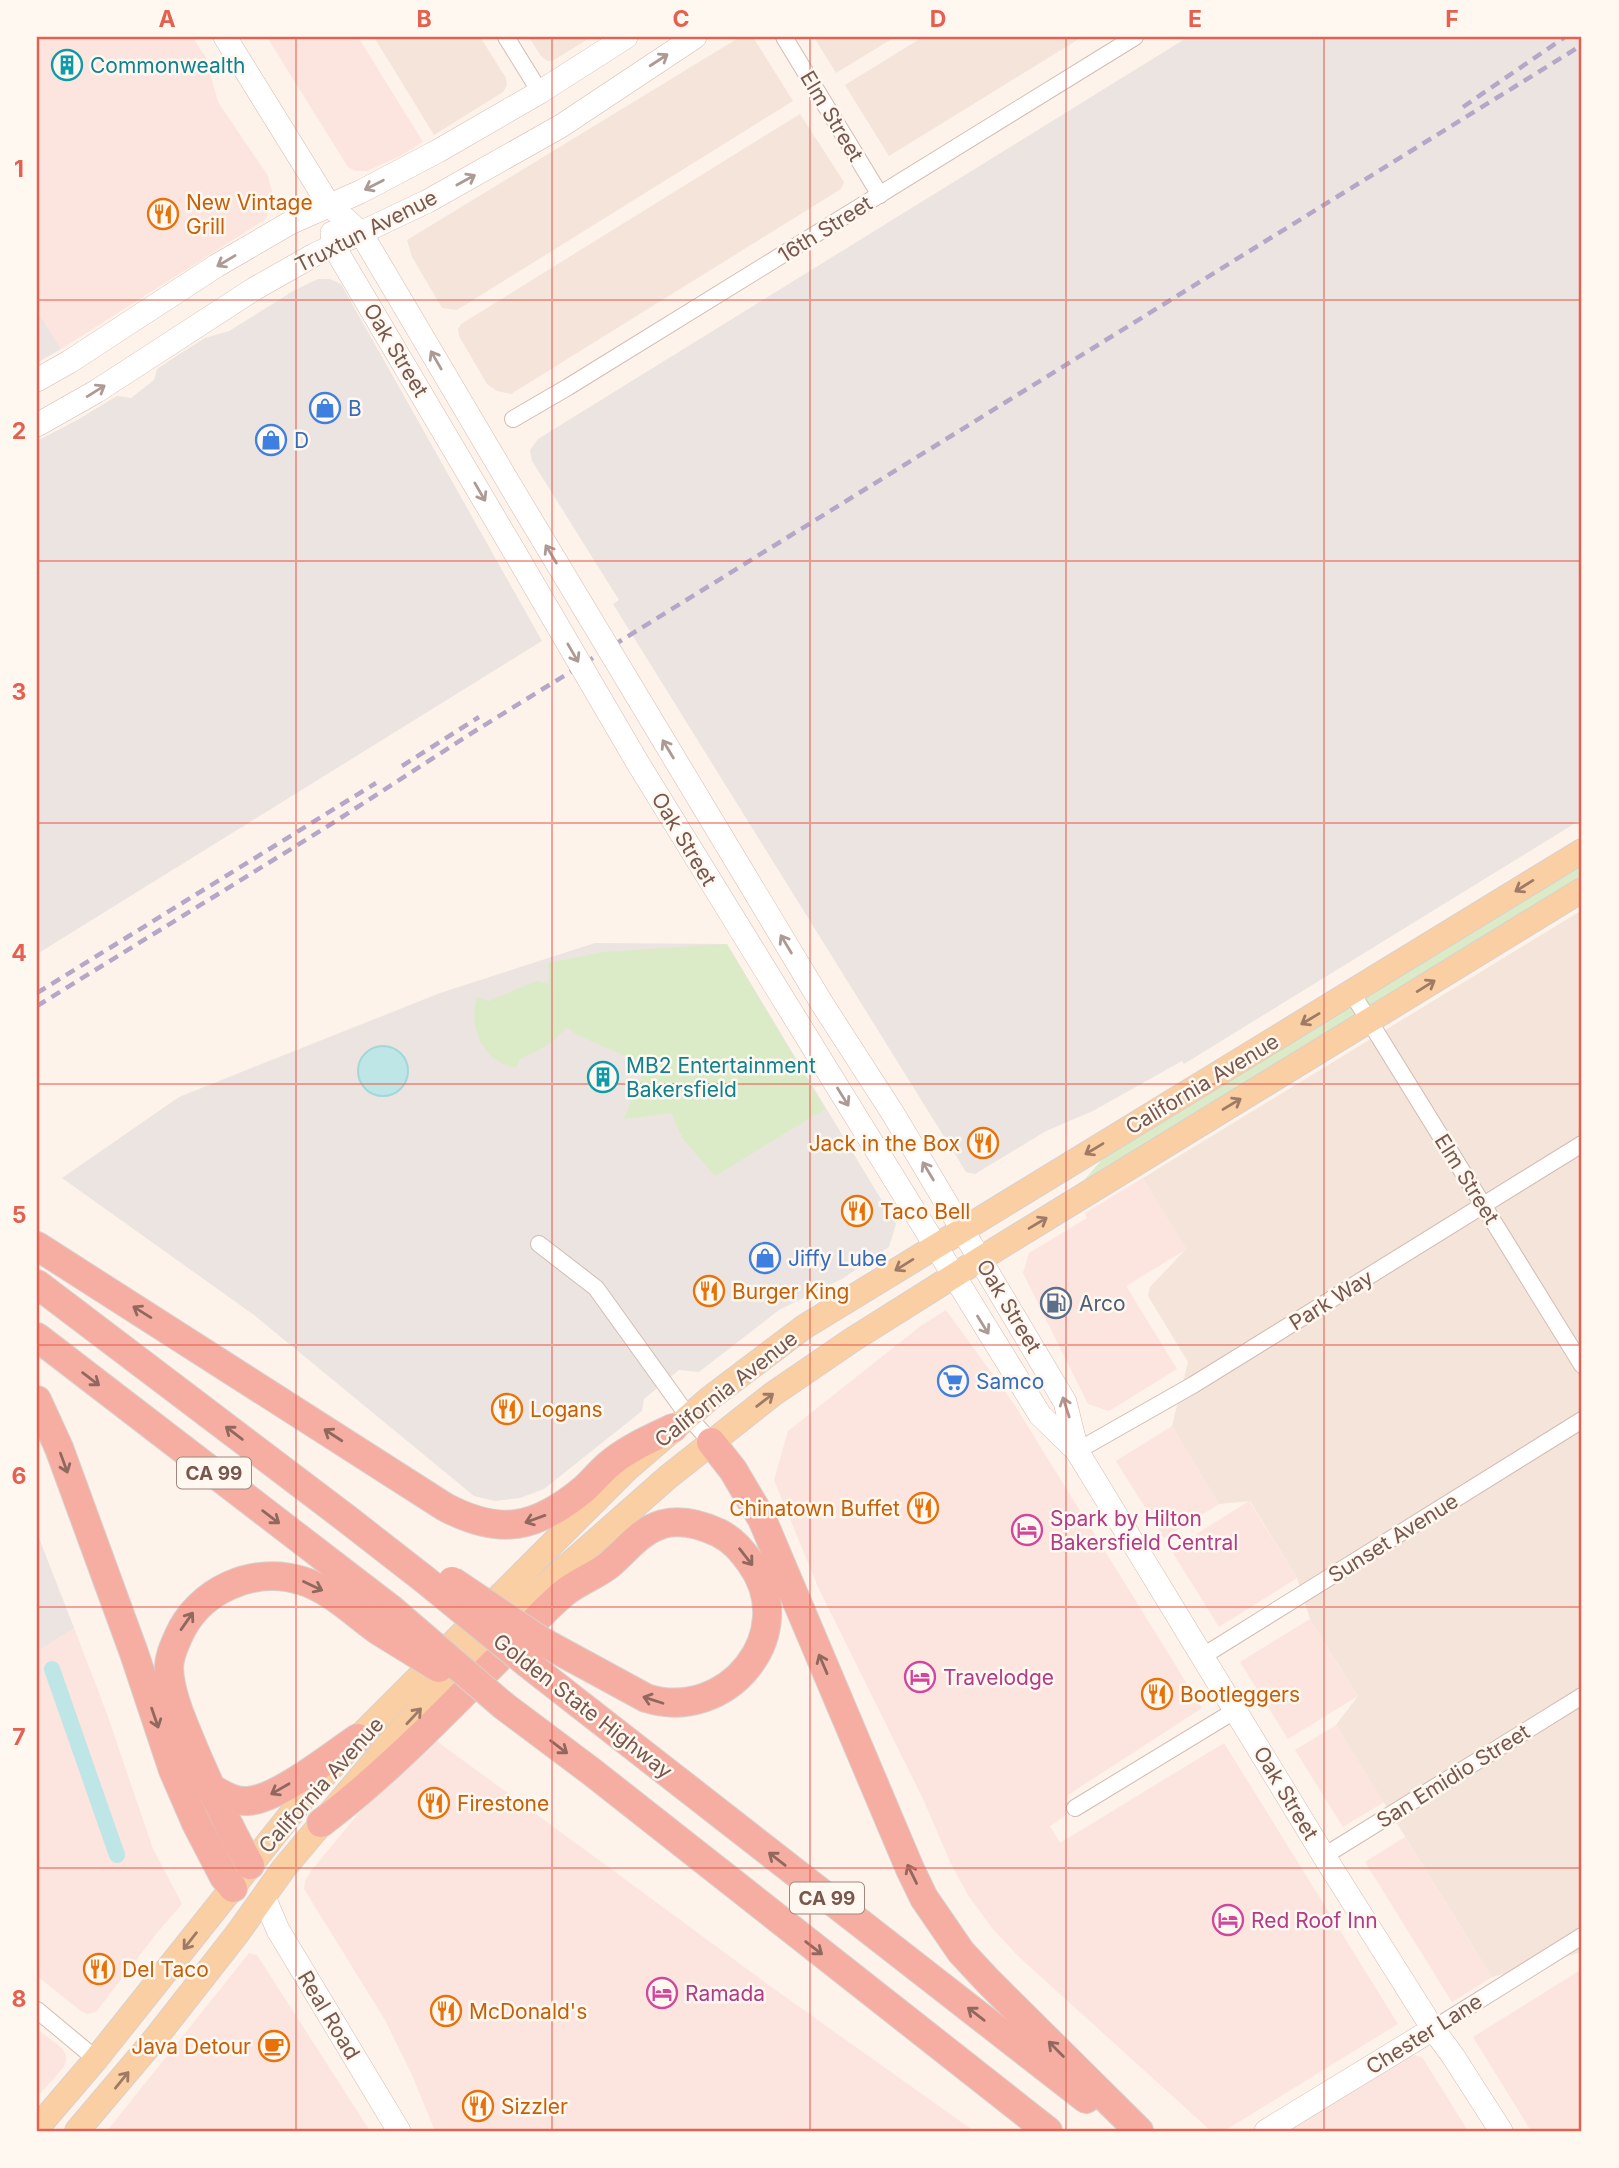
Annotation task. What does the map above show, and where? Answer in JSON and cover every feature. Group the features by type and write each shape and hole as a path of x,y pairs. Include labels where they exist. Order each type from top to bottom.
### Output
{"highway":[{"path":"37,1246 444,1507 481,1523 515,1524 547,1514 568,1502 606,1466 629,1449 680,1422"},
{"name":"CA 99","path":"37,1284 347,1519 536,1653"},
{"name":"CA 99","path":"37,1337 385,1620 592,1772 1048,2131"},
{"path":"37,1400 59,1448 134,1653 173,1770 195,1823 224,1877 233,1888"},
{"path":"711,1442 733,1470 762,1519 909,1869 936,1916 961,1952 988,1981 1139,2131"},
{"path":"321,1823 360,1793 405,1752 565,1592 610,1564 630,1543 650,1530 663,1524 689,1522 729,1538 744,1553 763,1583 767,1621 755,1657 733,1682 702,1699 663,1704 536,1653"},
{"path":"250,1865 211,1788 182,1721 169,1667 173,1647 182,1628 206,1599 240,1581 261,1576 303,1581 385,1620"},
{"name":"Golden State Highway","path":"536,1653 1126,2131"},
{"path":"211,1788 232,1799 246,1801 264,1798 358,1738"}],"main road":[{"name":"Oak Street","path":"225,37 329,205 361,233 821,1002 892,1112 1065,1402 1077,1451"},
{"name":"Truxtun Avenue","path":"37,380 290,223 360,192 430,156 540,92 626,37"},
{"name":"Truxtun Avenue","path":"37,425 97,391 254,289 333,245 428,201 550,132 695,37"},
{"name":"Oak Street","path":"329,205 333,245 639,765 1040,1415 1077,1451 1324,1856 1433,2029 1502,2131"},
{"name":"California Avenue","path":"37,2128 96,2059 303,1799 358,1738 626,1470 680,1422 804,1327 1582,850"},
{"name":"California Avenue","path":"77,2131 154,2040 237,1934 284,1868 366,1770 459,1669 588,1546 668,1477 806,1370 1582,890"},
{"path":"565,1592 647,1510 668,1477"},
{"path":"250,1865 264,1897"},
{"path":"233,1888 264,1897"},
{"name":"Real Road","path":"264,1897 278,1930 399,2131"},
{"name":"Chester Lane","path":"1266,2131 1433,2029"},
{"path":"56,2131 97,2082 100,2069 96,2059"}],"street":[{"path":"506,37 540,92"},
{"name":"Elm Street","path":"784,37 880,195"},
{"name":"16th Street","path":"513,419 1135,37"},
{"name":"Elm Street","path":"1352,993 1582,1364"},
{"name":"Park Way","path":"1077,1451 1193,1385 1582,1144"},
{"path":"538,1244 596,1288 680,1422 711,1442"},
{"name":"Sunset Avenue","path":"1203,1656 1582,1420"},
{"name":"San Emidio Street","path":"1324,1856 1582,1696"},
{"path":"1075,1808 1236,1710"},
{"name":"Chester Lane","path":"1433,2029 1582,1936"},
{"path":"37,2010 96,2059"}],"shaded area":[{"path":"37,37 193,37 206,58 218,102 268,176 273,195 266,219 61,349 37,311"},
{"path":"267,37 358,37 423,142 367,171 356,171 348,167"},
{"path":"374,37 480,37 506,78 507,85 503,92 434,135"},
{"path":"529,37 591,37 548,61 541,56"},
{"path":"740,37 753,37 793,101 457,310 442,308 412,257 407,240"},
{"path":"814,37 895,37 836,73"},
{"path":"923,37 1082,37 889,156 845,85"},
{"path":"1188,37 1582,37 1582,819 1184,1064 1182,1061 1093,1111 1046,1131 975,1174 966,1172 613,604 619,600 532,461 530,450 538,439"},
{"path":"800,114 844,182 841,189 511,394 497,391 487,384 459,336 458,329 461,324"},
{"path":"318,279 330,279 341,284 542,641 37,954 37,441 117,396 131,398 154,380 157,369 178,355 205,338 229,331 293,291"},
{"path":"37,311 61,349 37,363"},
{"path":"1582,910 1582,1952 1492,1977 1336,1725 1358,1696 1310,1619 1297,1578 1250,1501 1219,1504 1172,1426 1188,1362 1148,1296 1150,1287 1186,1249 1143,1178"},
{"path":"595,943 727,944 896,1224 889,1247 842,1279 779,1310 699,1372 679,1370 644,1399 642,1411 544,1489 520,1498 495,1501 474,1496 254,1315 62,1178 179,1097 440,993"},
{"path":"1143,1178 1187,1249 1126,1286 1177,1369 1109,1411 1088,1404 1023,1273 1029,1253 1087,1218 1085,1213"},
{"path":"946,1310 1014,1404 1202,1708 1068,1795 1066,1815 1050,1826 1060,1843 1224,1743 1398,2024 1224,2131 1211,2131 1019,1957 992,1928 968,1895 818,1587 774,1480 788,1431 922,1325"},
{"path":"1172,1426 1219,1504 1164,1538 1116,1461"},
{"path":"1249,1501 1297,1578 1219,1627 1171,1550"},
{"path":"37,1533 74,1628 37,1651"},
{"path":"1310,1619 1358,1696 1288,1739 1240,1662"},
{"path":"74,1628 107,1714 153,1849 182,1904 96,2012 87,2014 37,1976 37,1650"},
{"path":"1336,1725 1384,1802 1343,1827 1295,1750"},
{"path":"434,1739 777,1991 974,2131 435,2131 385,2020 304,1889 311,1871 358,1814"},
{"path":"1405,1837 1492,1977 1452,2002 1365,1862"},
{"path":"249,1953 257,1955 370,2131 107,2131"},
{"path":"1582,1969 1582,2131 1531,2131 1473,2037"},
{"path":"37,2029 62,2048 66,2061 37,2097"},
{"path":"1414,2055 1422,2057 1468,2131 1289,2131"}],"green space":[{"path":"1582,865 1582,875 1468,948 1080,1185 1105,1156"},
{"path":"727,944 825,1109 715,1176 683,1139 671,1113 624,1119 646,1065 577,1035 566,1027 551,1043 520,1059 516,1068 495,1059 481,1042 474,1020 477,997 489,1001 537,981 549,984 548,963 603,952"}],"water":[{"path":"383,1046 401,1053 408,1071 401,1089 383,1096 365,1089 358,1071 365,1053"}],"waterway":[{"path":"52,1669 117,1855"}],"railway":[{"path":"1463,107 1565,37"},
{"path":"37,1006 325,828 475,731 1582,45"},
{"path":"402,766 479,717"},
{"path":"37,993 376,783"}],"place":[{"name":"Commonwealth","path":"67,65"},
{"name":"New Vintage Grill","path":"163,214"},
{"name":"B","path":"325,408"},
{"name":"D","path":"271,440"},
{"name":"MB2 Entertainment Bakersfield","path":"603,1077"},
{"name":"Jack in the Box","path":"983,1143"},
{"name":"Taco Bell","path":"857,1211"},
{"name":"Jiffy Lube","path":"765,1258"},
{"name":"Burger King","path":"709,1291"},
{"name":"Arco","path":"1056,1303"},
{"name":"Samco","path":"953,1381"},
{"name":"Logans","path":"507,1409"},
{"name":"Chinatown Buffet","path":"923,1508"},
{"name":"Spark by Hilton Bakersfield Central","path":"1027,1530"},
{"name":"Travelodge","path":"920,1677"},
{"name":"Bootleggers","path":"1157,1694"},
{"name":"Firestone","path":"434,1803"},
{"name":"Red Roof Inn","path":"1228,1920"},
{"name":"Del Taco","path":"99,1969"},
{"name":"Ramada","path":"662,1993"},
{"name":"McDonald's","path":"446,2011"},
{"name":"Java Detour","path":"274,2046"},
{"name":"Sizzler","path":"478,2106"}]}
